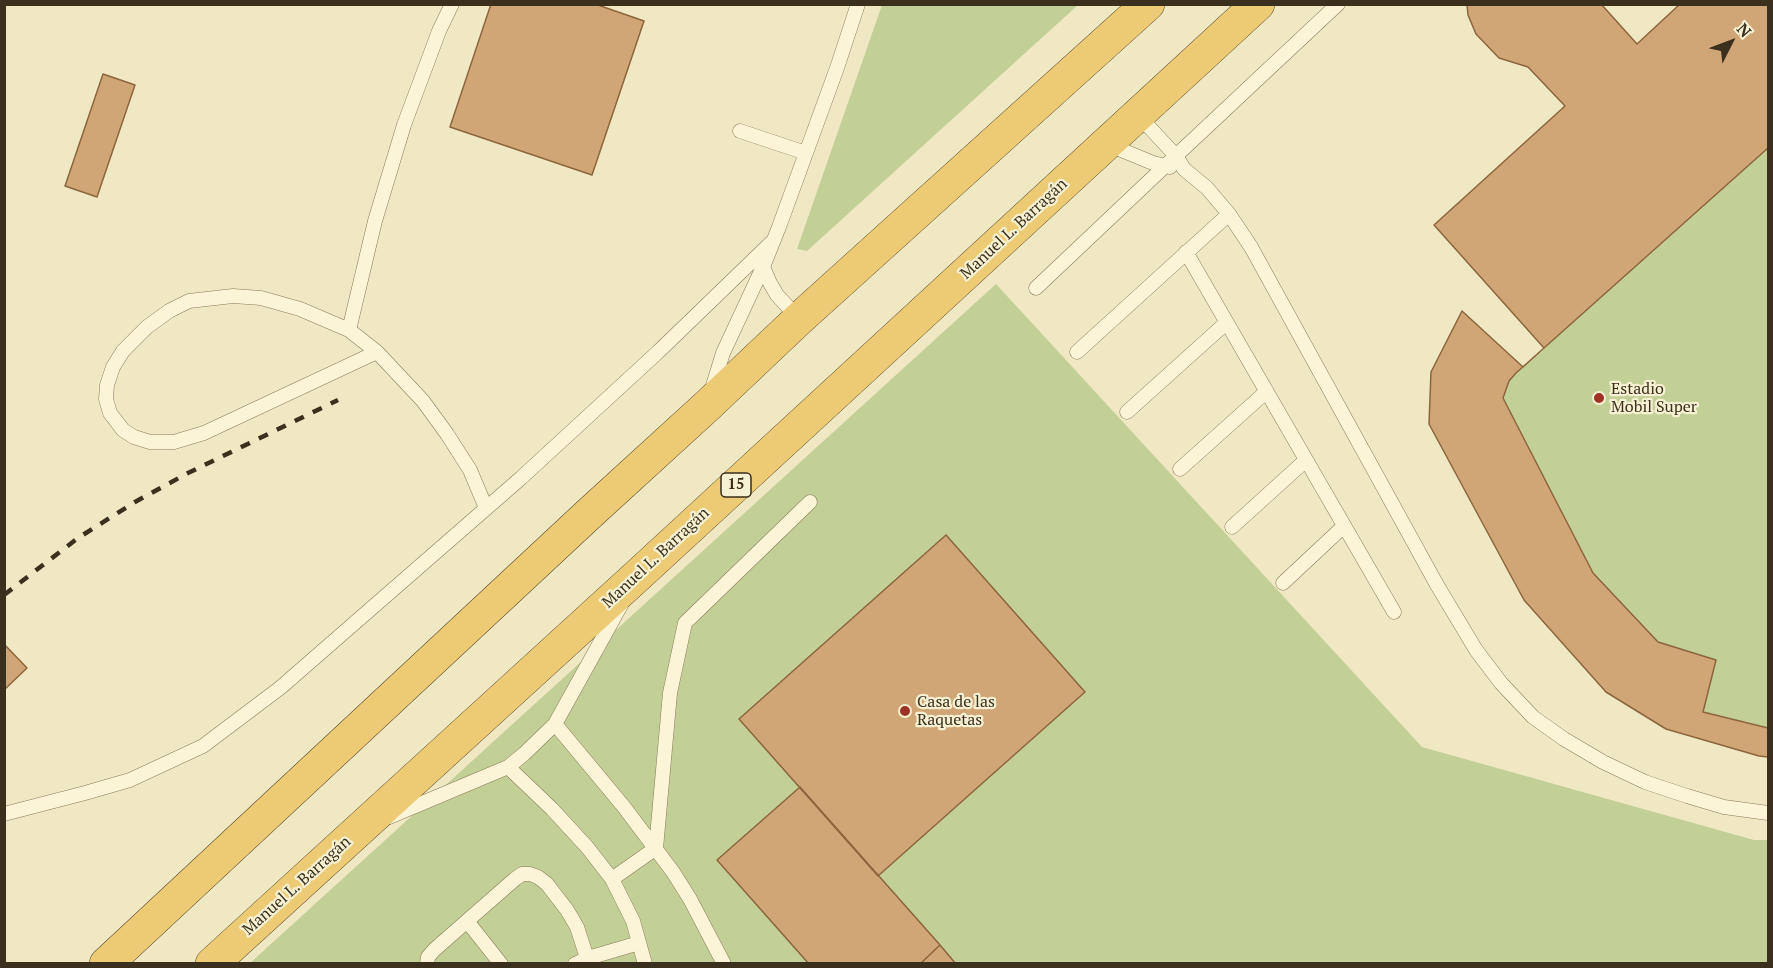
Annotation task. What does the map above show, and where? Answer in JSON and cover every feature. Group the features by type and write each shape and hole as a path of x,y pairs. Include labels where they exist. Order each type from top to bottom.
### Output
{"highway":[{"path":"105,961 799,319 1148,4"},
{"name":"Manuel L. Barragán","path":"212,963 636,577 1258,4"}],"lane":[{"path":"349,330 375,221 404,125 439,31 452,4"},
{"path":"706,407 723,353 774,240 858,4"},
{"path":"1036,288 1338,4"},
{"path":"1138,115 1176,156 1184,169 1207,188 1229,214 1251,247 1437,585 1476,650 1501,683 1533,717 1603,762 1645,782 1686,796 1724,807 1768,813"},
{"path":"740,131 806,153"},
{"path":"1106,144 1164,167 1184,169"},
{"path":"1077,352 1229,214"},
{"path":"4,814 130,780 202,746 280,688 521,478 658,352 774,240"},
{"path":"1186,252 1394,612"},
{"path":"763,267 777,295 799,319"},
{"path":"378,352 204,433 174,442 150,442 134,437 123,430 110,413 106,399 107,385 113,368 123,351 147,327 169,311 189,301 233,296 261,298 300,309 349,330 378,352 423,401 447,434 470,470 486,508"},
{"path":"1127,412 1226,323"},
{"path":"1180,469 1266,392"},
{"path":"1232,527 1306,460"},
{"path":"612,879 656,848 670,693 686,623 810,502"},
{"path":"1283,583 1344,526"},
{"path":"357,831 508,767 555,724 636,577"},
{"path":"555,724 656,848 690,899 724,963"},
{"path":"508,767 552,809 587,847 612,879 633,921 645,963"},
{"path":"427,963 428,957 434,950 522,874 538,877 567,910 577,927 584,962 639,943"},
{"path":"467,921 501,963"}],"green space":[{"path":"882,5 1078,5 807,251 797,249"},
{"name":"Estadio Mobil Super","path":"1467,5 1637,44 1680,5 1768,5 1768,757 1666,729 1606,692 1524,600 1429,424 1431,372 1462,311 1522,367 1544,348 1434,225 1565,106 1528,67 1499,58 1476,34 1468,15"},
{"path":"996,284 1422,747 1754,840 1768,840 1768,963 249,964"}],"building":[{"path":"491,4 595,4 644,21 592,175 450,127"},
{"path":"1467,4 1601,4 1637,44 1680,4 1768,4 1768,148 1544,348 1434,225 1565,106 1528,67 1499,58 1476,34 1468,15"},
{"path":"103,74 135,85 97,197 65,186"},
{"path":"1462,311 1523,367 1509,381 1503,398 1593,573 1658,642 1716,660 1703,712 1768,728 1768,757 1666,729 1606,692 1524,600 1429,424 1431,372"},
{"name":"Casa de las Raquetas","path":"946,535 1085,692 878,876 739,719"},
{"path":"4,644 27,668 4,690"},
{"path":"800,787 940,945 920,964 809,964 717,860"},
{"path":"940,945 956,964 920,964"}],"railway":[{"path":"4,595 78,538 135,502 188,473 338,400"}],"place":[{"name":"Estadio Mobil Super","path":"1599,398"},
{"name":"Casa de las Raquetas","path":"905,711"}]}
